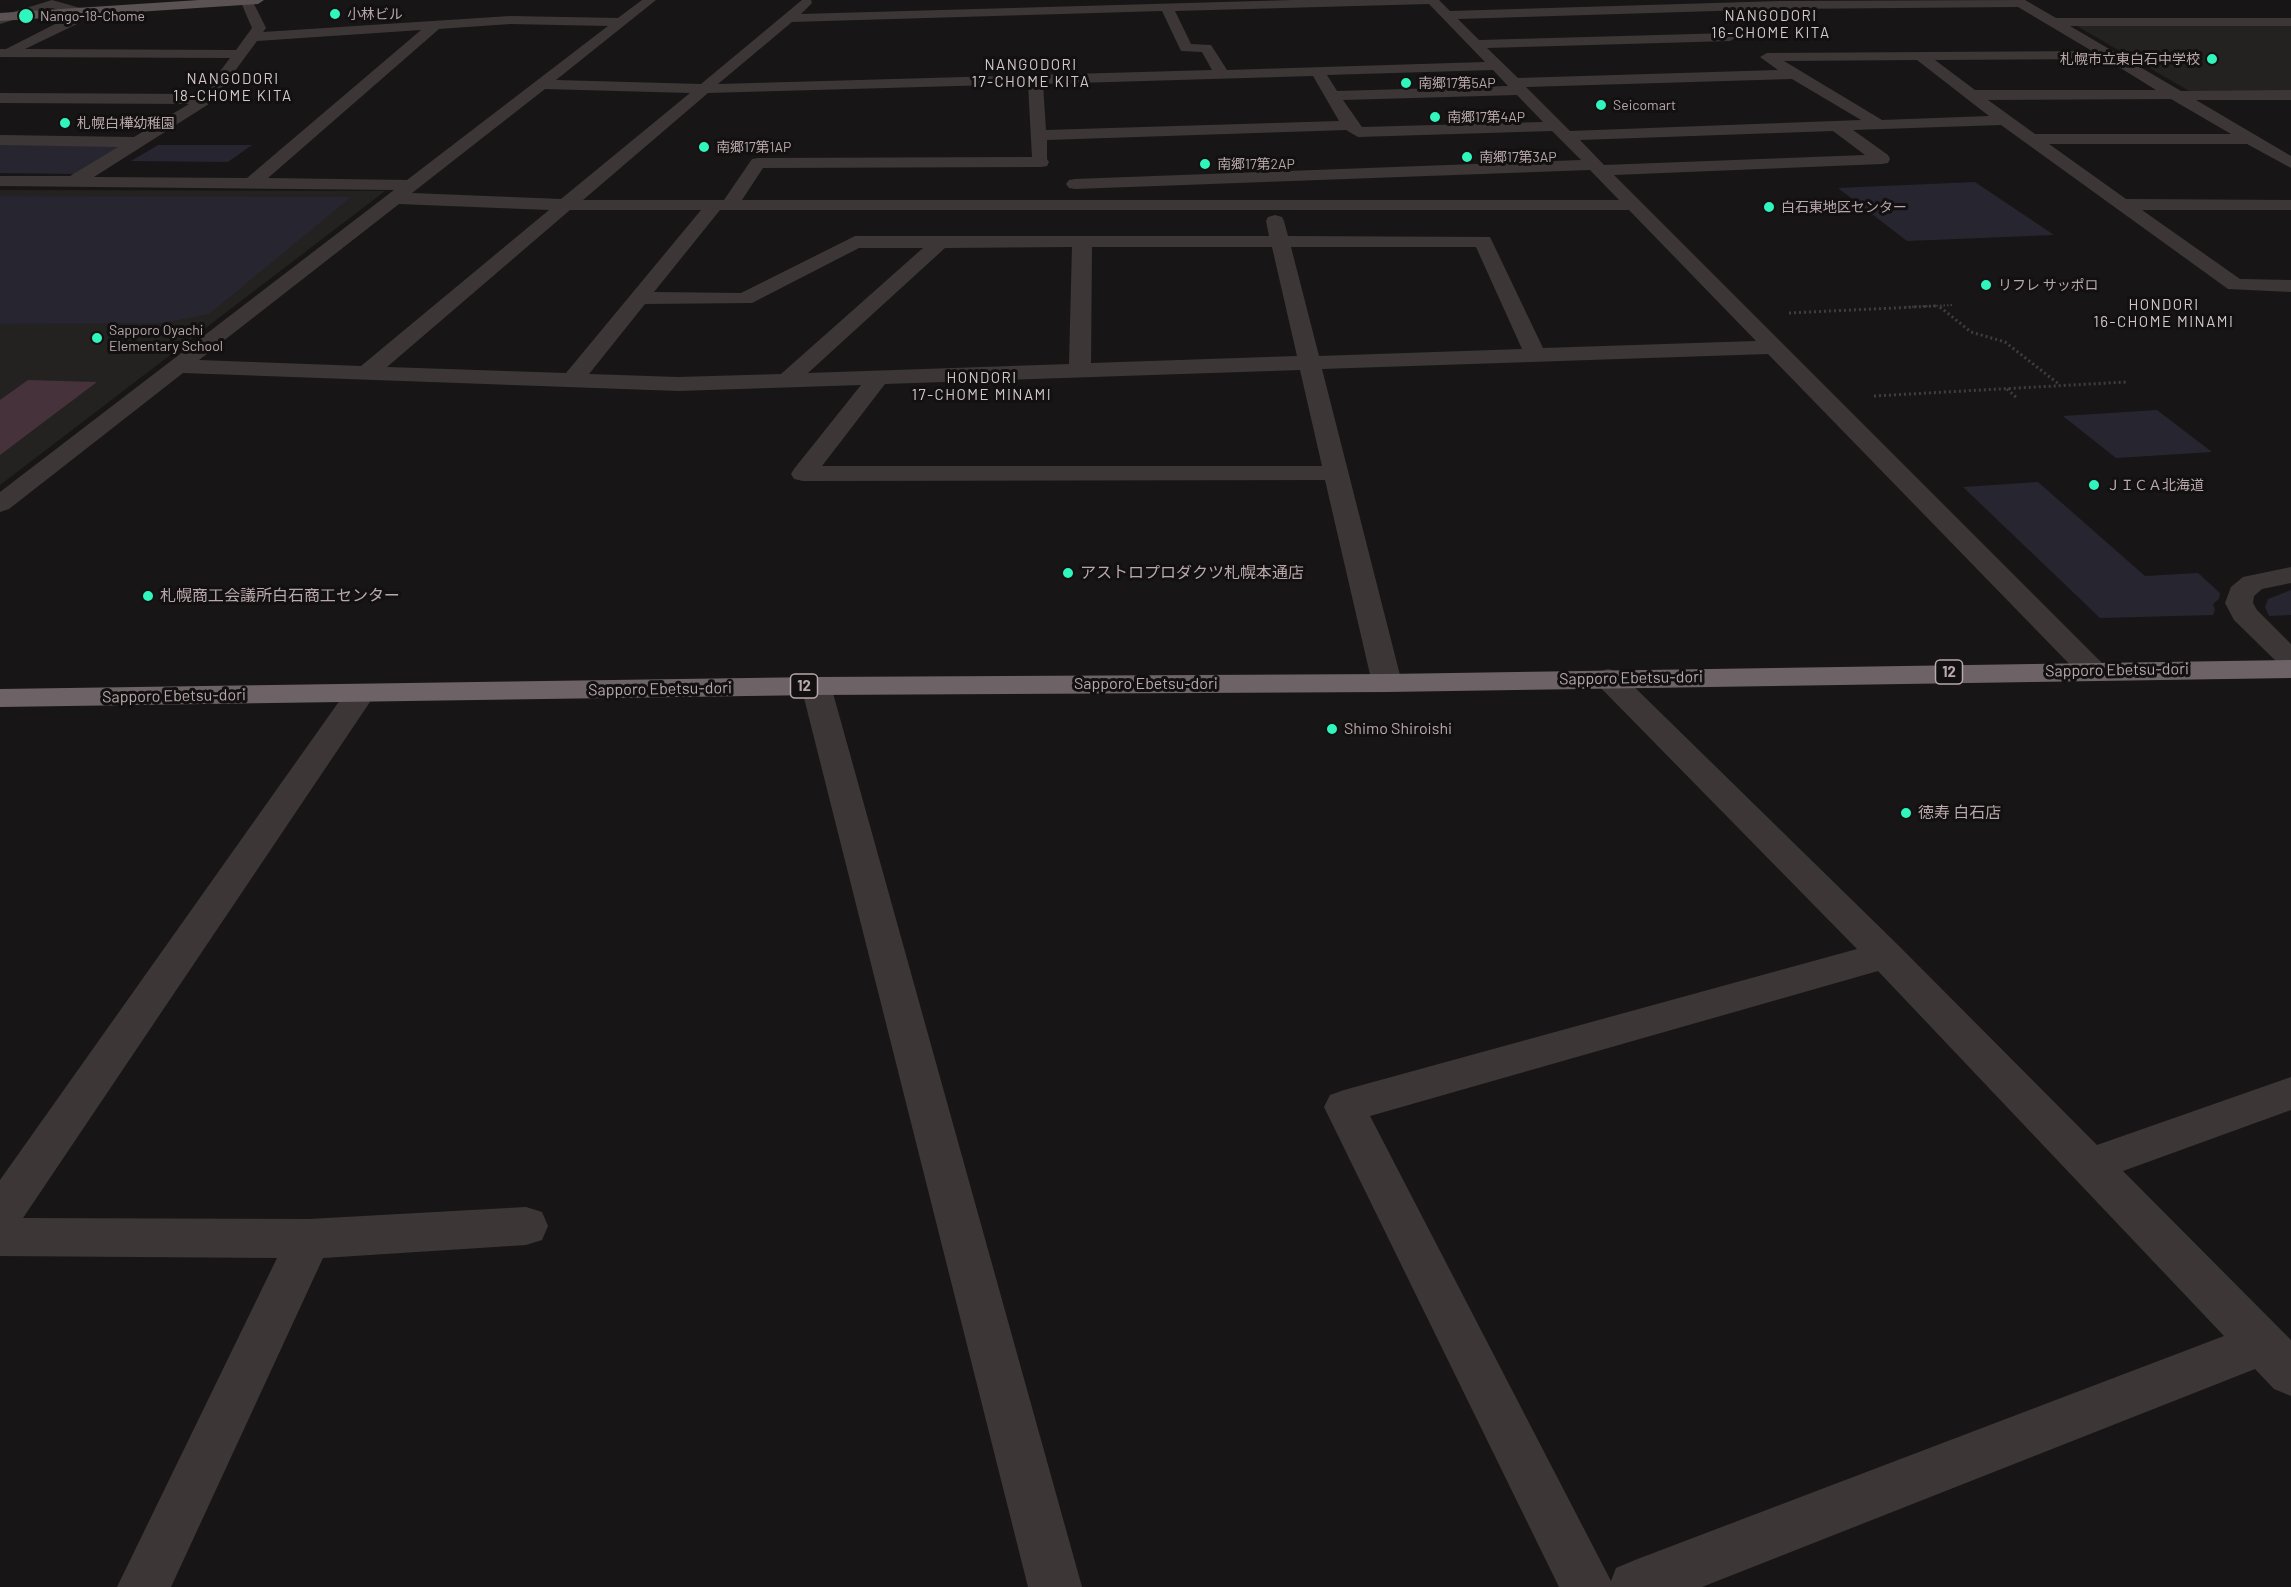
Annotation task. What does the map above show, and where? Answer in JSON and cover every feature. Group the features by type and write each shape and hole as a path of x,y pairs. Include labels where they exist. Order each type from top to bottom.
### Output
{"highway":[{"name":"Sapporo Ebetsu-dori","path":"0,698 816,686 1387,683 2092,670 2286,670"}],"main road":[{"path":"53,2 113,0"},
{"path":"2,15 258,0"}],"street":[{"path":"0,504 650,0"},
{"path":"366,373 798,9 1167,7 1432,0 2092,670"},
{"path":"1599,0 1613,10"},
{"path":"73,182 207,99 259,28 246,1"},
{"path":"2,15 53,2 79,12 72,21 2,54"},
{"path":"1448,15 1679,9 1776,2 2018,2 2291,163"},
{"path":"798,9 824,10 835,4"},
{"path":"1167,7 1186,48 1206,48 1218,68"},
{"path":"1476,44 1735,39 1679,9"},
{"path":"253,38 510,20 621,22"},
{"path":"2052,22 2291,22"},
{"path":"252,183 435,25"},
{"path":"2,54 241,54"},
{"path":"541,84 767,88 1035,80 1421,55"},
{"path":"1878,124 1762,55 2108,55"},
{"path":"1920,56 2235,285 2291,286"},
{"path":"767,88 772,74 1218,68 1317,71 1497,66"},
{"path":"1317,71 1350,125 1358,132 1836,126 2005,120"},
{"path":"1334,96 1795,74"},
{"path":"1035,80 1038,135 1049,206"},
{"path":"1971,95 2291,96"},
{"path":"0,98 207,99"},
{"path":"1038,135 1350,125"},
{"path":"572,380 638,298 743,185 758,163 1046,177 1597,168 1882,159 1836,126"},
{"path":"2032,139 2251,139"},
{"path":"0,140 138,142"},
{"path":"0,181 410,185"},
{"path":"743,185 766,185"},
{"path":"395,198 564,205 722,206 1634,205"},
{"path":"2122,204 2291,205"},
{"path":"1271,205 1307,363 1387,683"},
{"path":"638,298 745,299 855,242 1483,241 1535,354"},
{"path":"787,380 939,243"},
{"path":"1080,369 1082,243"},
{"path":"178,366 678,384 1775,347"},
{"path":"879,376 803,474 1335,473"},
{"path":"2286,670 2244,614 2239,603 2241,593 2253,583 2291,575"},
{"path":"1608,678 1885,955 2277,1359 1635,1587"},
{"path":"816,686 1055,1587"},
{"path":"0,1215 361,693"},
{"path":"1587,1587 1344,1107 1885,955"},
{"path":"2088,1166 2291,1093"},
{"path":"0,1237 309,1239 526,1226"},
{"path":"144,1587 309,1239"}],"path":[{"path":"1788,313 1954,305"},
{"path":"1939,306 1971,332 2005,342 2061,386"},
{"path":"1864,397 2126,382"},
{"path":"2007,389 2018,399"}],"shaded area":[{"name":"札幌市立東白石中学校","path":"2077,26 2291,26 2291,100 2273,93 2191,92"},
{"path":"0,143 126,145 76,174 0,173"},
{"path":"158,145 252,145 228,162 131,161"},
{"path":"1975,182 2054,235 1907,241 1838,188"},
{"name":"Sapporo Oyachi Elementary School","path":"0,190 385,191 0,485"},
{"name":"Sapporo Oyachi Elementary School","path":"0,196 351,197 209,314 164,323 0,324"},
{"path":"28,380 97,382 0,455 0,400"},
{"path":"2157,410 2212,452 2116,458 2063,416"},
{"path":"2038,482 2145,576 2198,573 2220,593 2219,599 2213,604 2215,610 2213,615 2100,618 1963,487"},
{"path":"2291,590 2291,615 2269,616 2265,607 2268,599"}],"place":[{"name":"小林ビル","path":"335,14"},
{"name":"Nango-18-Chome","path":"26,16"},
{"name":"札幌市立東白石中学校","path":"2212,59"},
{"name":"南郷17第5AP","path":"1406,83"},
{"name":"Seicomart","path":"1601,105"},
{"name":"南郷17第4AP","path":"1435,117"},
{"name":"札幌白樺幼稚園","path":"65,123"},
{"name":"南郷17第1AP","path":"704,147"},
{"name":"南郷17第3AP","path":"1467,157"},
{"name":"南郷17第2AP","path":"1205,164"},
{"name":"白石東地区センター","path":"1769,207"},
{"name":"リフレ サッポロ","path":"1986,285"},
{"name":"Sapporo Oyachi Elementary School","path":"97,338"},
{"name":"ＪＩＣＡ北海道","path":"2094,485"},
{"name":"アストロプロダクツ札幌本通店","path":"1068,573"},
{"name":"札幌商工会議所白石商工センター","path":"148,596"},
{"name":"Shimo Shiroishi","path":"1332,729"},
{"name":"徳寿 白石店","path":"1906,813"}],"district":[{"name":"NANGODORI 16-CHOME KITA","path":"1771,24"},
{"name":"NANGODORI 17-CHOME KITA","path":"1031,74"},
{"name":"NANGODORI 18-CHOME KITA","path":"233,88"},
{"name":"HONDORI 16-CHOME MINAMI","path":"2164,314"},
{"name":"HONDORI 17-CHOME MINAMI","path":"982,386"}]}
